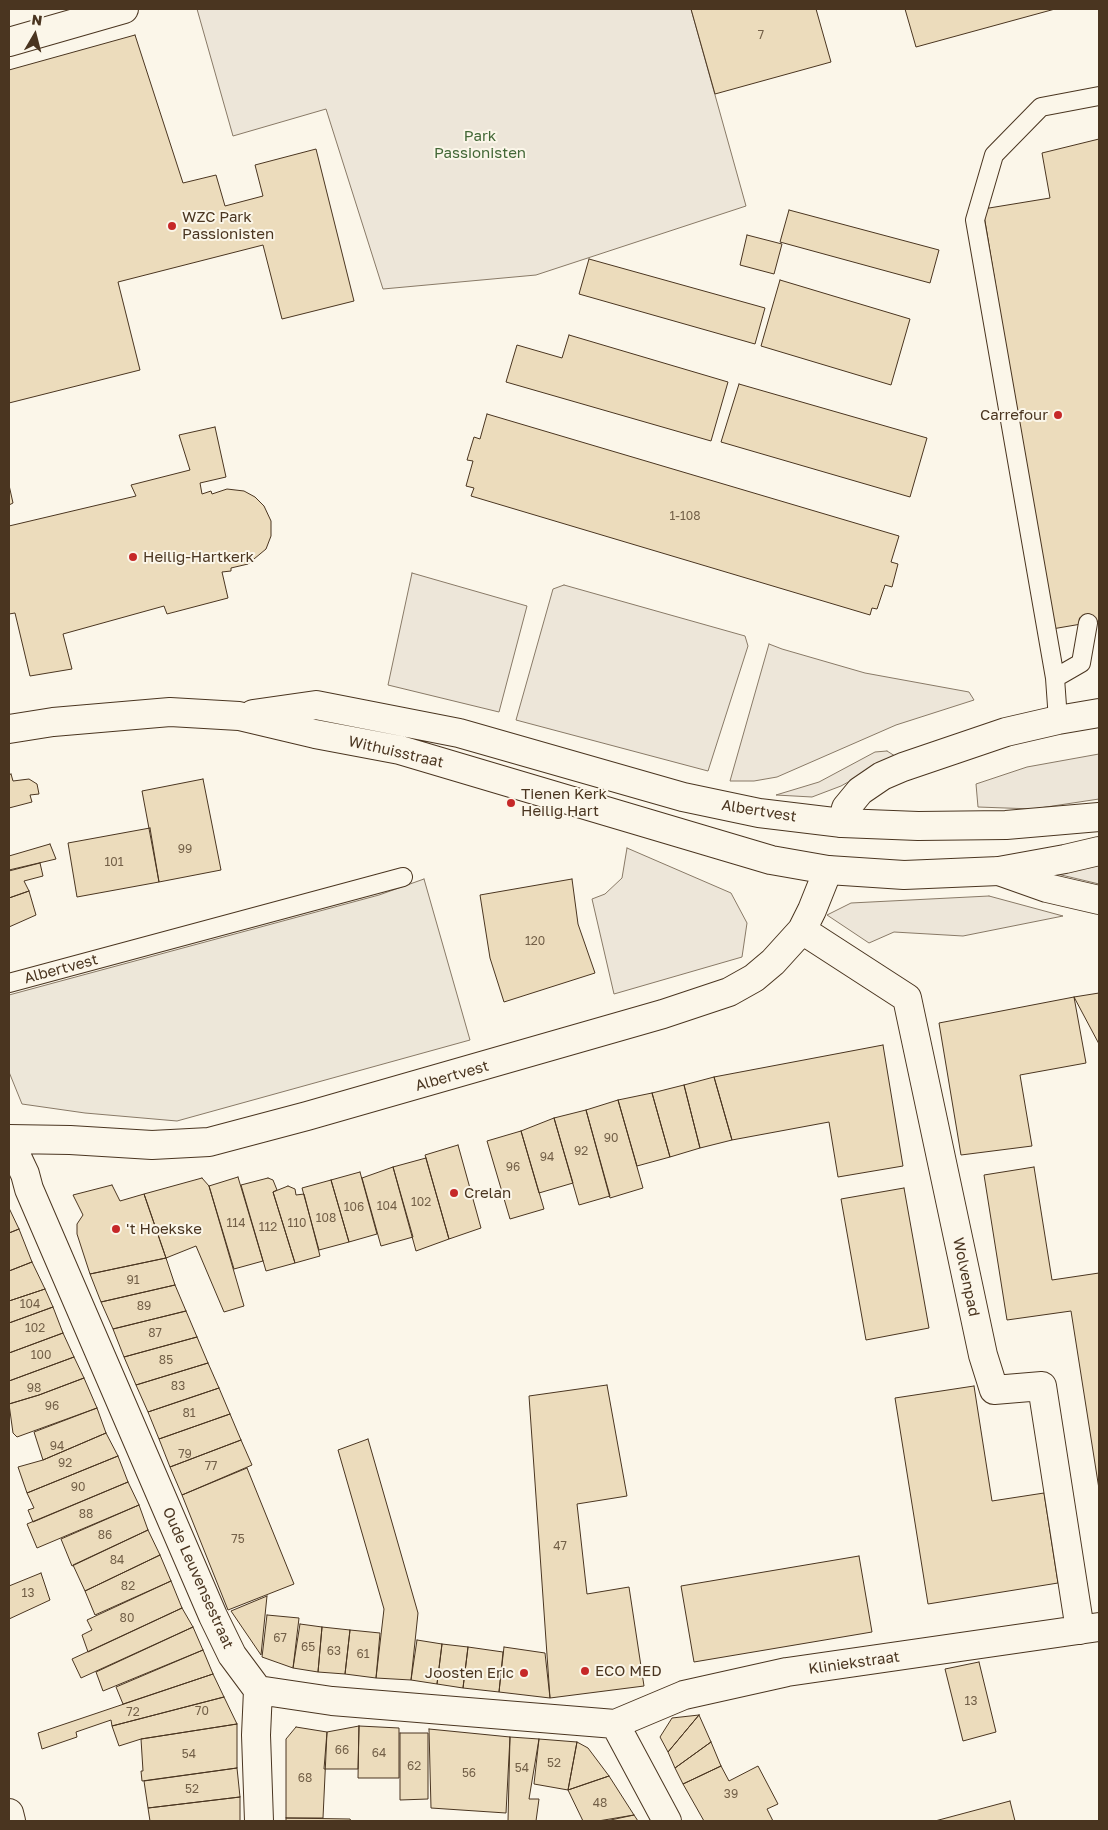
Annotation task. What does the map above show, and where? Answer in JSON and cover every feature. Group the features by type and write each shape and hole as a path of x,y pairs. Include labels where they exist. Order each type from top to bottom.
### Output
{"street":[{"path":"9,42 124,9"},
{"name":"Withuisstraat","path":"239,716 316,704 416,724"},
{"name":"Withuisstraat","path":"9,729 53,722 170,712 239,716 315,734 400,750 770,860 828,870"},
{"path":"842,824 846,808 860,791 882,776 903,767 1006,732 1058,720 1099,714"},
{"name":"Albertvest","path":"416,724 459,733 683,797 759,813 842,824 918,826 1006,825 1099,817"},
{"path":"828,870 904,874 999,871 1099,851"},
{"name":"Albertvest","path":"9,1140 70,1140 152,1145 209,1142 307,1116 653,1017 729,992 754,978 773,962 802,930 828,870"},
{"path":"999,871 1047,888 1099,900"},
{"name":"Wolvenpad","path":"802,930 907,998 983,1355 994,1390 1042,1386 1090,1629"},
{"name":"Oude Leuvensestraat","path":"9,1140 213,1616 232,1655 258,1690"},
{"name":"Kliniekstraat","path":"615,1724 684,1695 787,1672 1090,1629"},
{"path":"259,1821 256,1735 258,1690 332,1702 615,1724 667,1821"},
{"path":"9,1813 12,1821"}],"lane":[{"path":"1058,720 1055,678 975,220 994,156 1041,107 1099,96"},
{"path":"1055,678 1081,663 1088,623"},
{"name":"Albertvest","path":"9,983 403,877"}],"green space":[{"name":"Park Passionisten","path":"197,9 691,9 746,206 536,275 383,289 326,109 233,136"},
{"path":"412,573 527,606 499,712 388,685"},
{"path":"564,585 745,636 748,646 708,771 516,720 553,589"},
{"path":"769,644 865,673 969,692 974,700 896,725 777,777 754,781 730,781"},
{"path":"887,751 895,756 841,786 812,797 776,795 819,782 875,752"},
{"path":"1099,754 1099,799 1033,809 978,807 976,784 1027,767"},
{"path":"627,848 731,893 747,923 742,957 614,994 592,899 605,894 622,878"},
{"path":"1099,862 1099,884 1053,873"},
{"path":"989,896 1063,916 963,936 894,932 869,943 827,915 851,903"}],"shaded area":[{"path":"424,879 470,1040 177,1121 85,1113 22,1104 9,1072 9,995 379,895"}],"building":[{"path":"691,9 816,9 831,62 715,94"},
{"path":"905,9 1055,9 916,47"},
{"name":"WZC Park Passionisten","path":"135,35 183,183 216,175 225,206 263,196 255,165 316,149 354,301 282,319 263,245 118,282 140,370 9,403 9,70"},
{"name":"Carrefour","path":"1099,139 1099,621 1052,629 983,209 1050,198 1042,153"},
{"path":"789,210 939,250 930,283 780,242"},
{"path":"747,235 782,244 774,274 740,265"},
{"path":"589,259 765,308 755,344 579,294"},
{"path":"780,280 910,319 891,385 761,346"},
{"path":"569,335 728,382 711,441 506,382 517,345 562,358"},
{"path":"739,384 927,438 910,497 721,442"},
{"path":"487,414 899,536 891,562 898,564 892,587 885,585 877,609 872,608 870,615 471,496 474,488 466,486 473,461 467,460 474,437 480,439"},
{"name":"Heilig-Hartkerk","path":"215,427 226,477 200,483 202,494 211,491 212,494 227,489 244,491 255,497 264,506 271,521 271,536 266,549 248,564 231,568 231,571 222,572 228,598 167,614 164,606 63,634 72,669 30,676 15,613 9,614 9,526 136,496 131,485 190,470 179,435"},
{"path":"9,485 13,503 9,505"},
{"path":"11,774 13,781 29,779 37,784 39,794 30,795 32,802 9,808 9,775"},
{"path":"203,779 221,870 159,882 142,791"},
{"path":"150,828 159,882 77,897 68,843"},
{"path":"50,844 56,859 9,870 9,856"},
{"path":"40,863 43,876 24,881 29,891 9,898 9,871"},
{"path":"572,879 578,924 595,973 504,1002 490,958 480,895"},
{"path":"29,891 36,915 9,927 9,898"},
{"path":"1099,993 1099,1044 1074,997"},
{"path":"1074,997 1086,1063 1020,1075 1032,1146 961,1155 939,1023"},
{"path":"883,1045 903,1166 838,1177 829,1122 732,1140 714,1077"},
{"path":"714,1077 732,1140 700,1148 684,1085"},
{"path":"684,1085 700,1148 670,1157 652,1093"},
{"path":"652,1093 670,1157 637,1166 618,1100"},
{"path":"618,1100 643,1188 610,1198 586,1110"},
{"path":"586,1110 610,1196 579,1205 554,1118"},
{"path":"554,1118 573,1183 539,1193 521,1131"},
{"path":"521,1131 544,1209 510,1219 487,1141"},
{"name":"Crelan","path":"458,1145 481,1228 449,1239 425,1155"},
{"path":"426,1158 449,1239 416,1251 393,1167"},
{"path":"393,1167 413,1237 381,1246 362,1178"},
{"path":"1034,1167 1052,1280 1099,1273 1099,1489 1071,1311 1007,1320 984,1175"},
{"path":"360,1172 377,1234 349,1242 331,1180"},
{"path":"238,1177 263,1261 234,1269 209,1186"},
{"path":"202,1178 209,1186 244,1306 224,1312 196,1246 166,1258 144,1194"},
{"path":"268,1178 273,1180 277,1190 273,1192 295,1263 266,1271 241,1185"},
{"path":"331,1180 349,1242 319,1250 302,1188"},
{"name":"'t Hoekske","path":"112,1185 120,1201 144,1194 166,1258 90,1274 77,1234 77,1224 83,1215 73,1195"},
{"path":"288,1186 295,1189 296,1195 304,1194 320,1256 295,1263 273,1192"},
{"path":"904,1188 929,1328 866,1340 841,1199"},
{"path":"9,1208 19,1229 9,1233"},
{"path":"19,1229 32,1262 9,1271 9,1233"},
{"path":"166,1258 175,1285 101,1302 90,1274"},
{"path":"32,1262 45,1289 9,1301 9,1271"},
{"path":"175,1285 186,1311 113,1329 101,1302"},
{"path":"45,1289 53,1307 9,1323 9,1301"},
{"path":"53,1307 63,1333 9,1353 9,1323"},
{"path":"186,1311 197,1337 124,1357 113,1329"},
{"path":"63,1333 74,1357 9,1381 9,1353"},
{"path":"197,1337 208,1363 136,1385 124,1357"},
{"path":"74,1357 84,1378 9,1404 9,1381"},
{"path":"208,1363 219,1388 148,1412 136,1385"},
{"path":"84,1378 97,1408 17,1437 13,1433 9,1404"},
{"path":"607,1385 627,1496 577,1504 587,1594 629,1587 644,1686 550,1698 529,1396"},
{"path":"974,1386 992,1501 1044,1493 1058,1583 928,1604 895,1398"},
{"path":"219,1388 230,1414 159,1439 148,1412"},
{"path":"97,1408 106,1433 43,1460 34,1432"},
{"path":"230,1414 241,1440 170,1467 159,1439"},
{"path":"106,1433 118,1456 27,1493 18,1467 43,1460"},
{"path":"368,1439 418,1613 411,1680 376,1678 384,1609 338,1450"},
{"path":"241,1440 252,1465 182,1495 170,1467"},
{"path":"118,1456 128,1482 33,1522 28,1510 34,1508 27,1493"},
{"path":"247,1468 294,1584 228,1610 182,1495"},
{"path":"128,1482 139,1505 37,1548 27,1524"},
{"path":"139,1505 148,1530 72,1566 61,1539"},
{"path":"148,1530 160,1555 85,1591 73,1565"},
{"path":"160,1555 171,1581 95,1615 85,1591"},
{"path":"859,1556 872,1632 694,1662 681,1586"},
{"path":"41,1573 50,1600 9,1619 9,1586"},
{"path":"171,1581 182,1608 88,1652 82,1635 92,1630 87,1620"},
{"path":"267,1596 261,1655 231,1611"},
{"path":"182,1608 193,1627 81,1678 72,1659"},
{"path":"267,1615 299,1618 293,1668 262,1657"},
{"path":"300,1624 322,1627 318,1672 293,1668"},
{"path":"193,1627 203,1650 103,1691 96,1672"},
{"path":"322,1627 350,1630 345,1674 318,1672"},
{"path":"350,1630 380,1633 376,1678 345,1674"},
{"path":"417,1640 442,1644 437,1684 411,1680"},
{"path":"442,1644 468,1647 463,1688 437,1684"},
{"path":"468,1647 503,1652 499,1692 463,1688"},
{"name":"Joosten Eric","path":"504,1647 545,1653 550,1698 499,1692"},
{"path":"203,1650 213,1674 123,1704 116,1687"},
{"path":"979,1662 996,1732 963,1741 945,1669"},
{"path":"213,1674 224,1697 112,1726 111,1720 76,1732 77,1737 42,1749 38,1733"},
{"path":"224,1697 237,1724 141,1739 119,1746 112,1726"},
{"path":"699,1715 711,1742 675,1768 668,1752"},
{"path":"699,1715 668,1752 660,1737 672,1718"},
{"path":"237,1724 237,1768 142,1781 141,1739"},
{"path":"359,1726 399,1728 399,1778 358,1778"},
{"path":"359,1726 358,1769 324,1769 327,1732"},
{"path":"296,1727 327,1732 323,1818 286,1818 286,1739"},
{"path":"429,1729 510,1737 506,1813 431,1808"},
{"path":"400,1733 428,1733 428,1799 400,1800"},
{"path":"510,1737 539,1739 529,1799 539,1799 536,1821 508,1821"},
{"path":"539,1739 577,1742 568,1790 534,1784"},
{"path":"577,1742 588,1748 609,1776 568,1790"},
{"path":"711,1742 721,1766 683,1784 675,1768"},
{"path":"721,1766 729,1781 758,1766 778,1804 767,1809 773,1821 704,1821 683,1784"},
{"path":"237,1768 240,1797 148,1808 144,1781"},
{"path":"609,1776 634,1815 598,1821 583,1821 568,1790"},
{"path":"240,1797 240,1821 150,1821 148,1808"},
{"path":"1010,1801 1015,1821 935,1821"},
{"path":"634,1815 638,1821 606,1821"},
{"path":"286,1818 350,1819 351,1821 286,1821"}],"place":[{"name":"WZC Park Passionisten","path":"172,226"},
{"name":"Carrefour","path":"1058,415"},
{"name":"Heilig-Hartkerk","path":"133,557"},
{"name":"Tienen Kerk Heilig Hart","path":"511,803"},
{"name":"Crelan","path":"454,1193"},
{"name":"'t Hoekske","path":"116,1229"},
{"name":"ECO MED","path":"585,1671"},
{"name":"Joosten Eric","path":"524,1673"}]}
